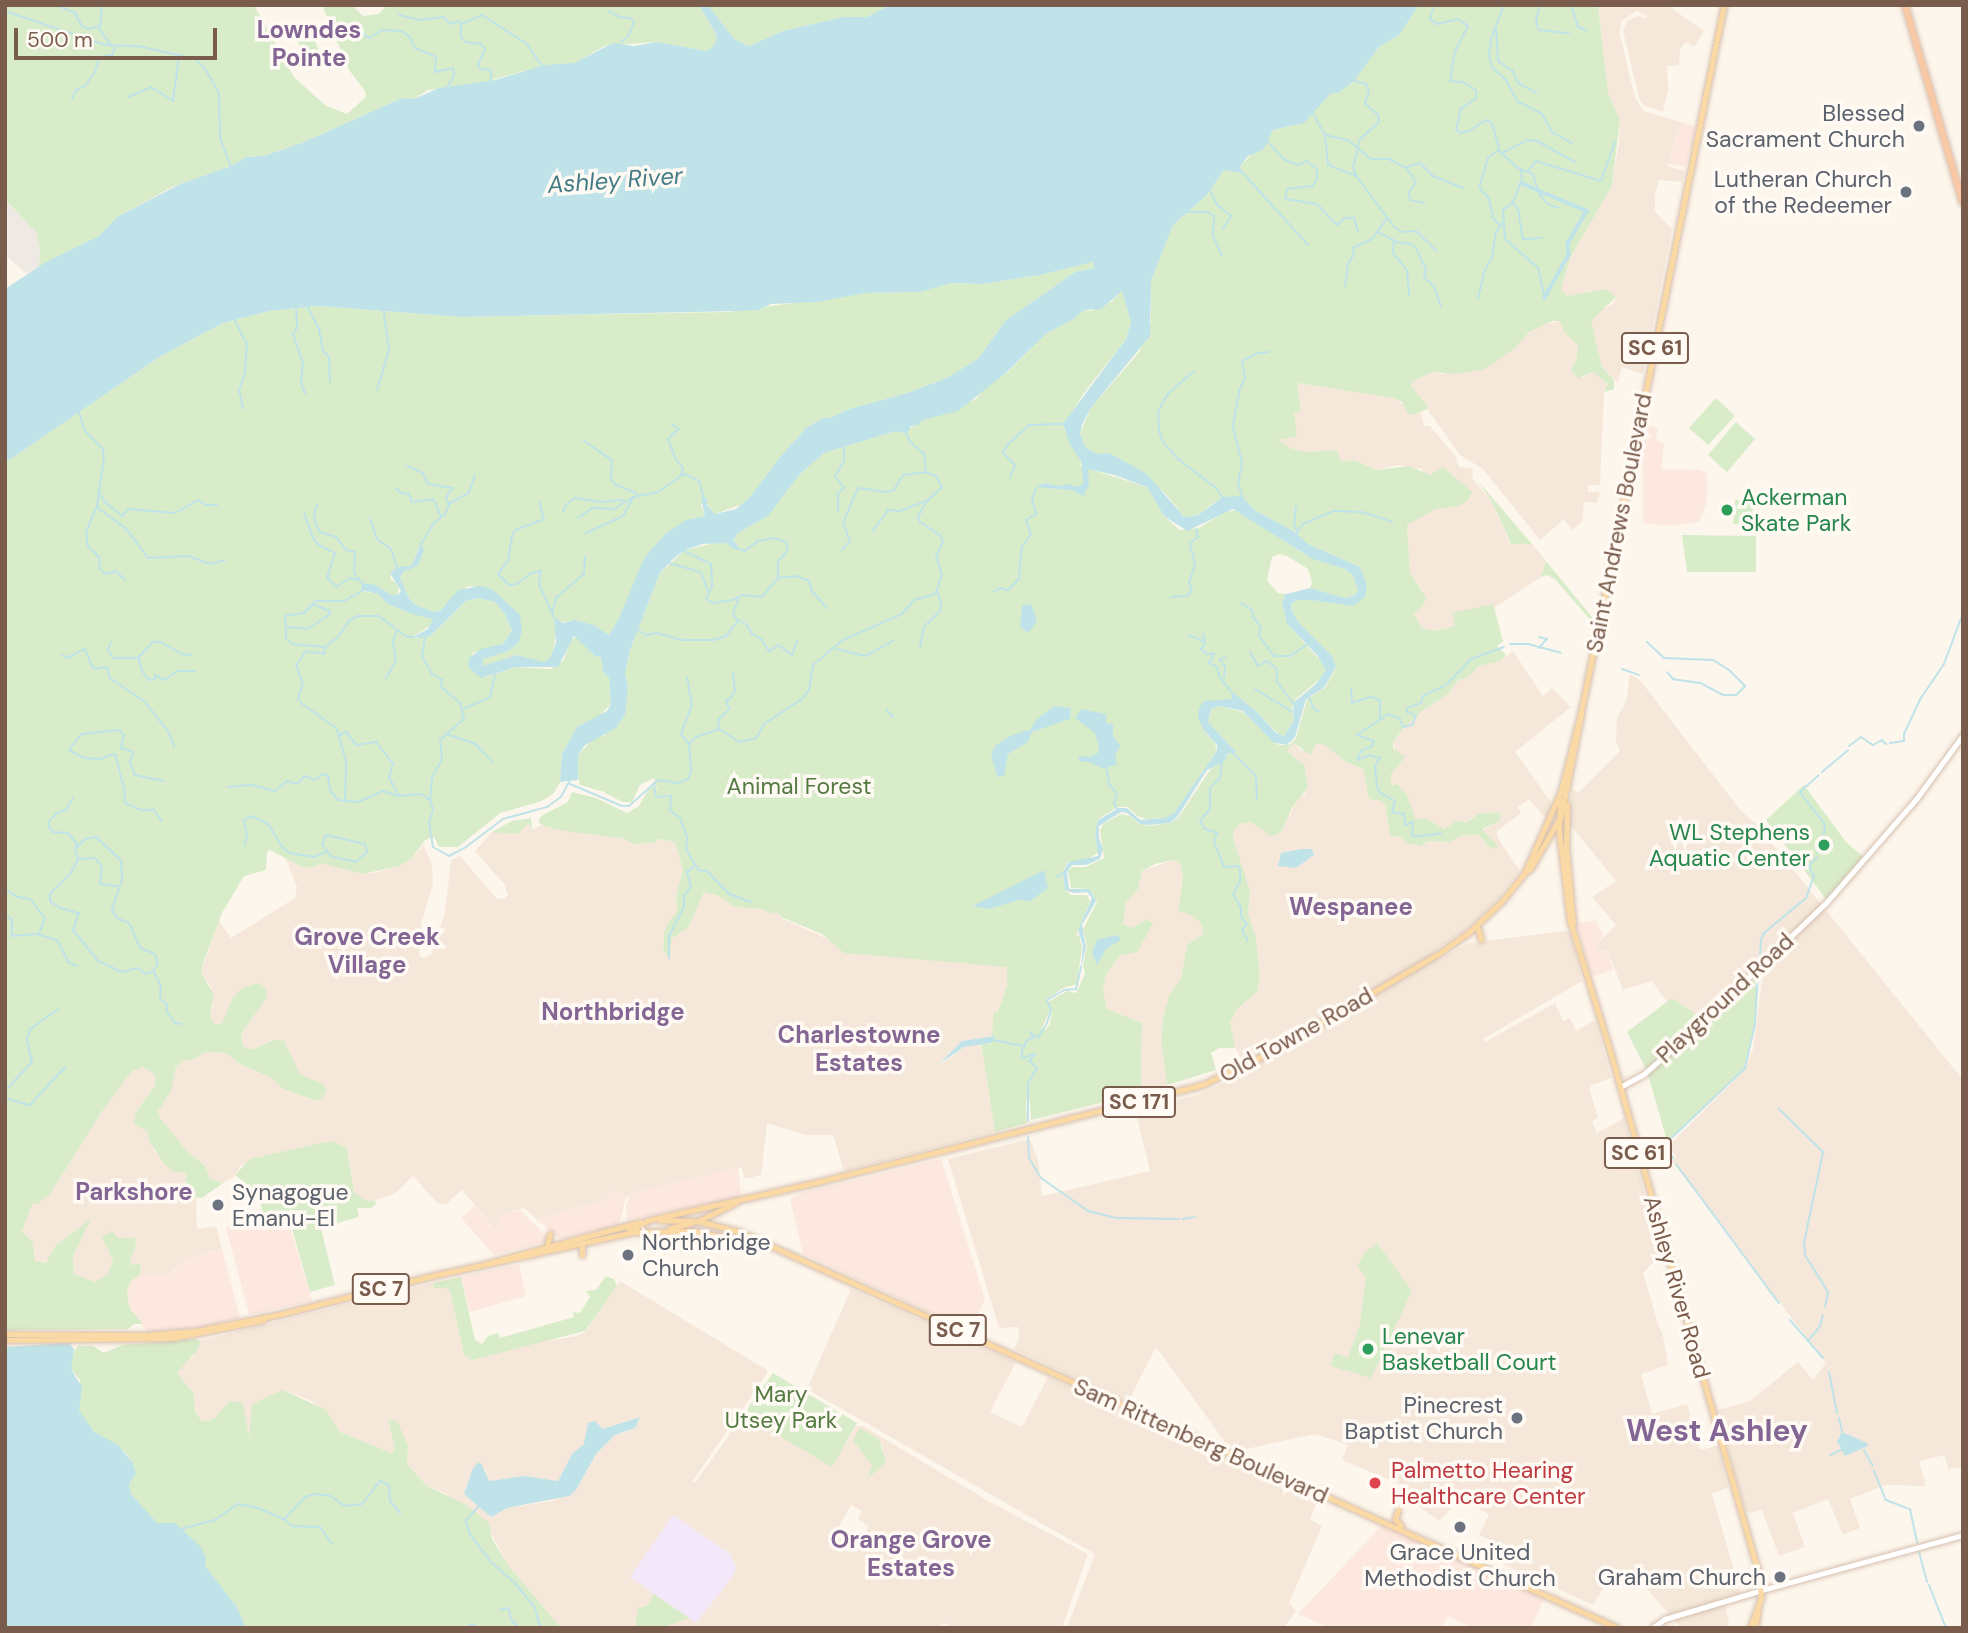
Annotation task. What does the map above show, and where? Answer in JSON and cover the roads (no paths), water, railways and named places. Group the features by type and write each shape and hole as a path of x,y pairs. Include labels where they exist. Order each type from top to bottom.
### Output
{"highway":[{"path":"1905,5 1963,203"}],"main road":[{"name":"Saint Andrews Boulevard","path":"1525,872 1564,792 1724,5"},
{"name":"Playground Road","path":"1620,1087 1644,1074 1684,1039 1826,903 1917,798 1963,735"},
{"name":"Ashley River Road","path":"1564,792 1559,823 1567,908 1762,1590 1753,1628"},
{"name":"Ashley River Road","path":"1564,792 1573,927"},
{"name":"SC 171","path":"1525,872 1530,869 1559,823"},
{"name":"Old Towne Road","path":"649,1220 745,1199 1202,1085 1264,1056 1453,945 1477,925 1525,872"},
{"path":"1477,925 1481,939"},
{"name":"Old Towne Road","path":"663,1229 698,1221 745,1199"},
{"path":"611,1236 626,1226 634,1232 635,1227 649,1220"},
{"name":"Sam Rittenberg Boulevard","path":"482,1265 649,1220 698,1221 740,1232 1618,1628"},
{"name":"Sam Rittenberg Boulevard","path":"146,1337 196,1331 281,1314 482,1265 634,1232 663,1229 717,1234 785,1253"},
{"path":"717,1234 725,1229 740,1232"},
{"path":"544,1248 550,1242 550,1233"},
{"path":"582,1243 582,1255"},
{"name":"SC 7","path":"5,1334 146,1337"},
{"name":"SC 7","path":"5,1340 146,1337"},
{"path":"1398,1510 1395,1521 1412,1534"},
{"path":"1651,1628 1664,1619 1963,1535"}],"water":[{"name":"Ashley River","path":"699,5 708,5 734,39 749,46 783,31 843,17 867,17 890,5 1419,5 1399,35 1379,47 1354,81 1340,92 1330,94 1304,123 1273,130 1263,150 1248,156 1240,167 1242,173 1224,170 1206,196 1173,225 1151,281 1150,336 1090,409 1082,425 1080,434 1086,448 1097,454 1108,453 1147,474 1184,517 1198,515 1223,497 1241,496 1256,511 1295,532 1308,544 1360,567 1367,585 1365,597 1353,606 1310,600 1297,600 1291,604 1292,612 1300,624 1332,656 1336,667 1324,688 1306,699 1295,737 1287,745 1273,742 1243,711 1220,706 1211,709 1208,722 1236,752 1227,754 1225,761 1207,770 1178,816 1170,823 1149,825 1140,824 1127,813 1121,812 1099,826 1103,849 1100,859 1086,865 1072,865 1067,872 1069,889 1089,889 1096,901 1082,925 1086,947 1081,968 1083,945 1078,930 1092,898 1087,892 1074,893 1065,890 1063,872 1069,862 1098,856 1095,832 1098,820 1119,808 1127,808 1140,820 1165,818 1174,813 1217,751 1217,745 1203,729 1198,718 1199,708 1204,701 1232,699 1231,691 1257,712 1276,733 1284,736 1294,720 1293,703 1316,684 1326,670 1317,655 1287,624 1282,602 1286,594 1310,588 1345,598 1358,591 1353,575 1345,569 1313,559 1233,509 1187,531 1164,516 1147,487 1114,475 1088,469 1089,485 1083,496 1071,490 1035,487 1045,483 1076,487 1083,484 1081,461 1070,445 1063,424 1126,339 1131,322 1122,291 1101,309 1084,310 1074,319 1047,333 1007,372 958,411 922,420 919,425 911,426 907,434 896,431 824,453 800,474 768,516 738,533 733,541 738,546 736,550 726,543 703,544 685,550 672,560 660,573 630,650 625,673 628,688 625,715 616,728 585,745 578,755 578,780 560,782 562,754 577,727 607,711 611,704 609,678 603,672 601,657 595,656 574,636 558,667 516,667 481,678 468,667 469,658 481,649 503,644 512,631 505,614 495,602 478,598 466,601 430,636 420,638 413,637 428,629 433,619 412,614 388,604 378,594 361,590 362,583 376,585 391,595 398,595 401,591 390,573 397,567 411,566 421,544 424,550 418,566 403,572 400,578 409,598 416,605 434,612 441,610 458,590 480,586 492,589 520,615 522,630 519,642 509,651 483,659 483,666 517,655 544,662 550,658 556,642 554,617 563,623 575,620 594,625 609,635 644,558 665,534 686,520 705,516 701,498 707,498 707,505 715,514 736,509 750,497 806,428 823,418 830,418 849,409 907,393 947,378 979,358 1005,321 1075,272 1094,268 1093,262 1040,275 982,284 951,283 921,292 865,293 817,302 771,304 758,310 461,317 319,306 269,311 223,323 161,356 5,463 5,289 46,262 99,236 117,217 180,184 231,166 246,157 264,156 304,142 402,98 414,99 439,88 495,80 545,65 574,63 613,43 634,46 656,42 707,51 715,44 717,36"},
{"path":"1022,606 1032,606 1037,622 1028,633 1020,627"},
{"path":"1054,706 1071,708 1070,719 1032,732 1028,742 1008,754 1004,776 997,777 991,754 996,745 1010,736 1031,729 1035,721"},
{"path":"1081,709 1106,714 1106,723 1113,724 1113,736 1121,746 1115,754 1117,764 1104,769 1079,761 1079,756 1089,757 1098,753 1099,748 1095,733 1075,718"},
{"path":"1312,849 1314,855 1296,868 1278,866 1281,853"},
{"path":"1044,870 1048,888 1030,901 1019,900 989,909 973,906"},
{"path":"1118,935 1121,940 1106,949 1097,965 1092,952 1097,940"},
{"path":"995,1036 991,1043 964,1047 939,1064 962,1041"},
{"path":"69,1343 74,1349 71,1369 82,1387 79,1410 94,1432 118,1445 133,1463 136,1473 129,1484 131,1494 157,1523 175,1523 201,1547 206,1558 205,1566 237,1607 246,1628 5,1628 5,1347"},
{"path":"640,1417 635,1428 615,1435 596,1454 576,1490 569,1496 507,1508 491,1517 464,1494 473,1468 478,1463 481,1463 489,1481 524,1476 558,1481 572,1454 584,1444 588,1423 595,1421 603,1429"},
{"path":"1842,1432 1867,1443 1868,1446 1845,1456 1837,1441"}],"waterway":[{"path":"56,5 75,13 82,26 88,29 100,26"},
{"path":"102,5 100,30 111,45"},
{"path":"1434,5 1430,19 1437,24 1458,19 1468,26 1455,51 1450,81 1463,82 1476,90 1476,98 1461,109 1456,130 1461,133 1469,131 1486,120 1492,123 1500,152 1518,168 1533,174 1539,194 1549,205 1560,208"},
{"path":"1504,5 1491,39 1489,55 1492,67 1506,80 1517,101 1542,114 1552,132 1572,143"},
{"path":"1540,5 1536,21 1539,30 1569,33"},
{"path":"1571,5 1578,27 1586,30"},
{"path":"5,11 105,45 138,46 195,59 204,67 219,93 220,138 231,166"},
{"path":"608,11 620,17 631,18 634,22 629,35 621,42"},
{"path":"399,15 419,20 444,17 450,24 459,21 461,24 482,15 527,44 542,66"},
{"path":"461,25 461,37 465,42 481,44 485,49 478,65 480,69 491,70 491,81"},
{"path":"330,31 347,26 370,38 382,30 401,31 409,36 415,48 436,57 435,72 453,68 454,75 448,86"},
{"path":"1496,29 1498,61 1513,71 1518,83 1537,93"},
{"path":"72,99 76,90 85,86 95,72 99,57 112,55 115,47"},
{"path":"128,97 151,87 173,101 179,58"},
{"path":"1354,81 1366,84 1369,91 1365,103 1378,115 1379,122 1360,139 1353,167 1357,177 1394,227 1402,232 1416,231 1436,250"},
{"path":"1312,111 1325,135 1328,165 1356,176"},
{"path":"1326,135 1348,140 1371,159 1389,159 1406,168 1416,182 1409,192 1410,200 1425,203"},
{"path":"1502,153 1527,140 1537,141 1575,162"},
{"path":"1267,141 1285,160 1299,165 1307,161 1317,169 1317,180 1312,186 1287,189 1285,199 1317,204 1337,225 1345,218 1354,218 1358,231"},
{"path":"1529,170 1536,161 1601,181 1615,142"},
{"path":"1498,150 1488,158 1479,187 1489,199 1493,218 1500,225"},
{"path":"1407,167 1420,163 1433,176 1463,188"},
{"path":"1521,169 1522,179 1513,202 1503,210 1505,239 1538,268 1545,298"},
{"path":"1241,171 1308,245"},
{"path":"1521,183 1587,211 1568,244 1569,255 1545,298"},
{"path":"1210,190 1217,205 1231,216 1223,229"},
{"path":"1513,203 1518,209 1523,239 1542,238"},
{"path":"1185,212 1207,212 1214,216 1213,236 1222,255"},
{"path":"1345,286 1348,264 1354,254 1353,248 1372,239 1386,220"},
{"path":"1478,299 1484,272 1492,257 1496,232 1502,223"},
{"path":"1378,232 1416,248 1426,269 1424,277 1434,286 1441,306"},
{"path":"1394,240 1393,253 1407,270 1409,295"},
{"path":"377,390 389,350 383,307"},
{"path":"296,308 297,328 293,334 303,363 301,383 305,393"},
{"path":"308,308 319,329 323,351 329,357 330,382"},
{"path":"234,319 247,344 245,372 239,390 243,409"},
{"path":"1243,499 1238,483 1242,463 1233,426 1239,391 1245,378 1242,361 1257,353 1269,352"},
{"path":"1194,371 1168,394 1162,404 1158,412 1159,431 1163,442 1178,459 1216,488 1224,499"},
{"path":"79,412 84,430 103,449 104,458 97,506 86,532 88,546 99,557 100,569 106,574 116,571 125,580"},
{"path":"671,424 679,429 668,439 676,460 683,468 681,474"},
{"path":"1010,478 1015,465 1003,453 1007,445 1029,425 1064,424"},
{"path":"872,532 888,510 899,511 927,501 942,487 936,476 926,472 924,454 910,442 906,433"},
{"path":"583,440 612,460 611,479 615,484 637,494"},
{"path":"838,512 838,493 844,488 835,476 844,461 844,446"},
{"path":"407,466 423,473 428,484 453,488 446,497 449,505 445,514 434,523 421,544"},
{"path":"842,550 850,541 843,523 858,488 887,492 894,490 903,475 926,472"},
{"path":"578,518 593,508 614,509 633,497 658,492 684,474 699,481 704,499"},
{"path":"450,503 469,493 475,475"},
{"path":"396,488 401,493 409,494 412,502 433,499 441,516"},
{"path":"993,592 1000,588 1008,590 1019,579 1022,547 1031,534 1026,520 1036,514 1032,499 1036,489"},
{"path":"98,490 104,501 122,516 128,509 175,513 198,500 206,505 217,505"},
{"path":"563,512 566,505 575,498 601,502 623,500"},
{"path":"586,533 623,516 633,498"},
{"path":"539,502 544,519 516,530 512,536 508,561 498,574 509,585 517,584 531,573 541,571 539,584 554,617"},
{"path":"920,647 924,627 940,611 941,604 937,590 942,575 936,557 943,542 941,536 920,522 918,517 926,502"},
{"path":"317,504 314,514 316,526 320,532 336,537 346,550 355,552 354,573 362,583"},
{"path":"1296,506 1294,524 1297,531"},
{"path":"97,507 127,530 148,558 188,556 210,564 226,560"},
{"path":"1297,533 1303,524 1334,511 1362,512 1392,522"},
{"path":"304,513 313,538 319,545 335,553 327,577 336,587 350,578 358,580"},
{"path":"370,519 377,539 391,549 397,567"},
{"path":"1171,597 1187,596 1192,590 1189,583 1195,565 1190,543 1198,537 1196,529"},
{"path":"736,548 745,551 758,541 773,538 786,542 788,550 778,562 778,577"},
{"path":"684,551 711,564 712,586 706,599 713,603 733,600 742,595 762,597 778,578 796,576 809,581 812,591 827,608"},
{"path":"552,613 556,598 584,574 585,556"},
{"path":"669,563 701,572 708,591"},
{"path":"570,784 622,806 629,806 658,780 679,783 688,779 691,771 689,744 696,737 719,729 740,742 756,738 764,724 802,699 809,690 813,665 843,640 902,614 914,600 933,595 937,590"},
{"path":"325,647 293,644 286,639 285,616 304,613 316,601 344,601 362,591"},
{"path":"739,598 733,613 735,618 747,625 769,651 779,645 792,655 797,641"},
{"path":"1241,603 1252,610 1253,617 1261,627 1259,636 1274,656 1290,656 1309,643"},
{"path":"286,627 308,629 329,615 330,611 314,605"},
{"path":"1890,743 1904,741 1904,734 1921,698 1944,664 1963,613"},
{"path":"345,799 346,762 339,735 336,728 298,699 303,683 296,665 306,651 324,654 325,647 337,638 350,620 358,616 379,616 407,637 413,637"},
{"path":"638,630 646,635 656,633 682,640 714,640 726,636 738,621"},
{"path":"386,678 396,661 393,641 397,631"},
{"path":"1203,634 1205,643 1201,649 1207,654 1214,654 1209,663 1217,667 1220,678 1231,691"},
{"path":"1189,635 1203,641"},
{"path":"425,637 422,656 432,674 442,680 441,687 460,703 464,719 440,740 442,759 432,778 430,799"},
{"path":"1539,637 1547,639 1539,648"},
{"path":"837,649 865,656 893,641"},
{"path":"111,642 108,650 113,658 138,658 153,642 161,642 182,654 192,655"},
{"path":"1647,642 1664,658 1713,660 1729,670 1745,686 1736,695 1723,695 1700,683 1673,679 1667,672"},
{"path":"1510,644 1528,644 1561,653"},
{"path":"1441,833 1415,837 1412,835 1413,822 1405,825 1404,814 1392,812 1395,801 1379,792 1377,786 1375,766 1380,758 1369,755 1357,760 1361,751 1372,746 1374,741 1357,735 1388,714 1399,718 1403,727 1412,725 1416,716 1407,712 1407,708 1421,703 1423,696 1446,685 1471,659 1504,647"},
{"path":"62,655 67,658 85,649 92,666 96,669 107,667 110,678 145,702 169,733 174,747"},
{"path":"1250,652 1258,666 1267,661 1277,669 1277,682 1293,703"},
{"path":"1224,678 1225,667 1220,660 1225,657"},
{"path":"139,659 142,671 149,680 155,679 155,675 165,680 177,671 195,671"},
{"path":"1622,669 1639,675"},
{"path":"719,729 718,720 729,709 726,700 730,699 735,691 733,672"},
{"path":"463,709 490,697 495,673"},
{"path":"687,677 692,705 681,734 689,744"},
{"path":"1351,688 1352,703 1371,697 1380,700 1380,717"},
{"path":"1255,689 1293,712"},
{"path":"1309,697 1314,709 1320,712"},
{"path":"886,709 893,717"},
{"path":"162,821 154,810 141,810 125,803 115,754 100,759 84,758 69,750 81,734 119,730 124,735 121,748 133,752 130,762 135,775 163,781"},
{"path":"340,735 346,732 356,745 376,742 393,764 389,777 398,795"},
{"path":"446,734 474,743 493,762"},
{"path":"1849,746 1861,737 1873,745 1882,740 1886,744"},
{"path":"1822,772 1848,750"},
{"path":"1233,753 1256,776 1257,800"},
{"path":"1222,761 1220,778 1210,788 1210,809 1200,821 1205,829 1217,833 1214,842 1224,867 1238,866 1240,870 1240,881 1233,894 1241,908 1241,917 1247,924 1242,930 1248,942"},
{"path":"1107,770 1109,784 1117,794 1114,803 1117,809"},
{"path":"228,787 251,785 275,791 287,781 297,784 305,776 315,780 322,774 328,776 330,791 338,800 358,802 383,791 398,796 421,794 430,800 433,810 429,822 433,847 449,856 466,847 503,819 547,807 561,797 569,782"},
{"path":"1818,853 1825,830 1824,823 1800,792 1819,775"},
{"path":"654,783 656,797 671,796 670,811 680,818 687,837 686,849 698,870 707,871 729,894 751,902"},
{"path":"73,798 66,810 57,813 48,823 52,832 68,833 77,844 75,851 78,859 70,874 50,893 50,901 60,908 79,913 73,930 98,961 122,972 138,968 146,974 153,971"},
{"path":"244,845 247,836 244,820 251,816 268,824 283,848 290,853 314,857 326,852"},
{"path":"326,835 365,844 367,852 356,862 331,856 322,844 326,835"},
{"path":"77,847 85,839 96,837 121,860 122,879 112,910 117,918 129,923 140,948 155,954 158,964 153,971"},
{"path":"1754,968 1760,962 1761,939 1764,933 1806,898 1814,876 1809,866 1817,857"},
{"path":"78,859 95,858 102,867 100,884 117,886"},
{"path":"669,958 669,936 684,907 684,896 691,887 687,872 695,866"},
{"path":"1056,877 1064,873"},
{"path":"5,889 17,897 30,899 45,918 39,934"},
{"path":"5,915 12,919 12,936 36,934 57,940 68,962 77,966"},
{"path":"1028,1121 1028,1083 1037,1068 1029,1061 1035,1054 1022,1058 1022,1051 1027,1040 1033,1038 1030,1032 1038,1038 1047,1023 1051,1010 1047,1000 1064,990 1076,989 1081,967"},
{"path":"154,972 161,987 160,999 167,1004 167,1012 175,1023 182,1024"},
{"path":"1665,1160 1673,1158 1664,1145 1745,1068 1755,1024 1758,973"},
{"path":"5,1091 32,1062 27,1040 30,1029 59,1009"},
{"path":"993,1040 1024,1046"},
{"path":"5,1098 30,1105 65,1067"},
{"path":"1779,1109 1823,1152 1804,1243 1805,1255 1828,1292 1825,1307"},
{"path":"1028,1137 1029,1158 1041,1178 1088,1211 1117,1218 1179,1219"},
{"path":"1676,1164 1779,1303"},
{"path":"1183,1219 1195,1217"},
{"path":"1823,1315 1820,1326 1808,1341 1823,1358"},
{"path":"1790,1320 1808,1341"},
{"path":"1829,1372 1837,1413"},
{"path":"1839,1418 1842,1432"},
{"path":"1830,1455 1841,1450"},
{"path":"1864,1450 1873,1466"},
{"path":"1874,1471 1886,1500 1910,1509 1917,1543"},
{"path":"285,1518 305,1497 315,1494 331,1496 345,1506 362,1504 380,1481 389,1485 390,1501 400,1513"},
{"path":"181,1529 215,1520 238,1504 258,1508 284,1519 292,1526 320,1527 332,1544"},
{"path":"480,1505 466,1520 469,1533 492,1563 514,1582 535,1608 539,1624 544,1628"},
{"path":"1919,1552 1927,1582"},
{"path":"1929,1585 1946,1628"},
{"path":"500,1610 508,1608 512,1621 520,1628"},
{"path":"466,1628 471,1624 480,1628"}],"place":[{"name":"Blessed Sacrament Church","path":"1919,126"},
{"name":"Lutheran Church of the Redeemer","path":"1906,192"},
{"name":"Ackerman Skate Park","path":"1727,510"},
{"name":"WL Stephens Aquatic Center","path":"1824,845"},
{"name":"Synagogue Emanu-El","path":"218,1205"},
{"name":"Northbridge Church","path":"628,1255"},
{"name":"Lenevar Basketball Court","path":"1368,1349"},
{"name":"Pinecrest Baptist Church","path":"1517,1418"},
{"name":"Palmetto Hearing Healthcare Center","path":"1375,1483"},
{"name":"Grace United Methodist Church","path":"1460,1527"},
{"name":"Graham Church","path":"1780,1577"}],"district":[{"name":"Lowndes Pointe","path":"309,44"},
{"name":"Wespanee","path":"1351,907"},
{"name":"Grove Creek Village","path":"367,951"},
{"name":"Northbridge","path":"613,1012"},
{"name":"Charlestowne Estates","path":"859,1049"},
{"name":"Parkshore","path":"134,1192"},
{"name":"West Ashley","path":"1717,1431"},
{"name":"Orange Grove Estates","path":"911,1554"}],"park label":[{"name":"Animal Forest","path":"799,786"},
{"name":"Mary Utsey Park","path":"781,1407"}]}
